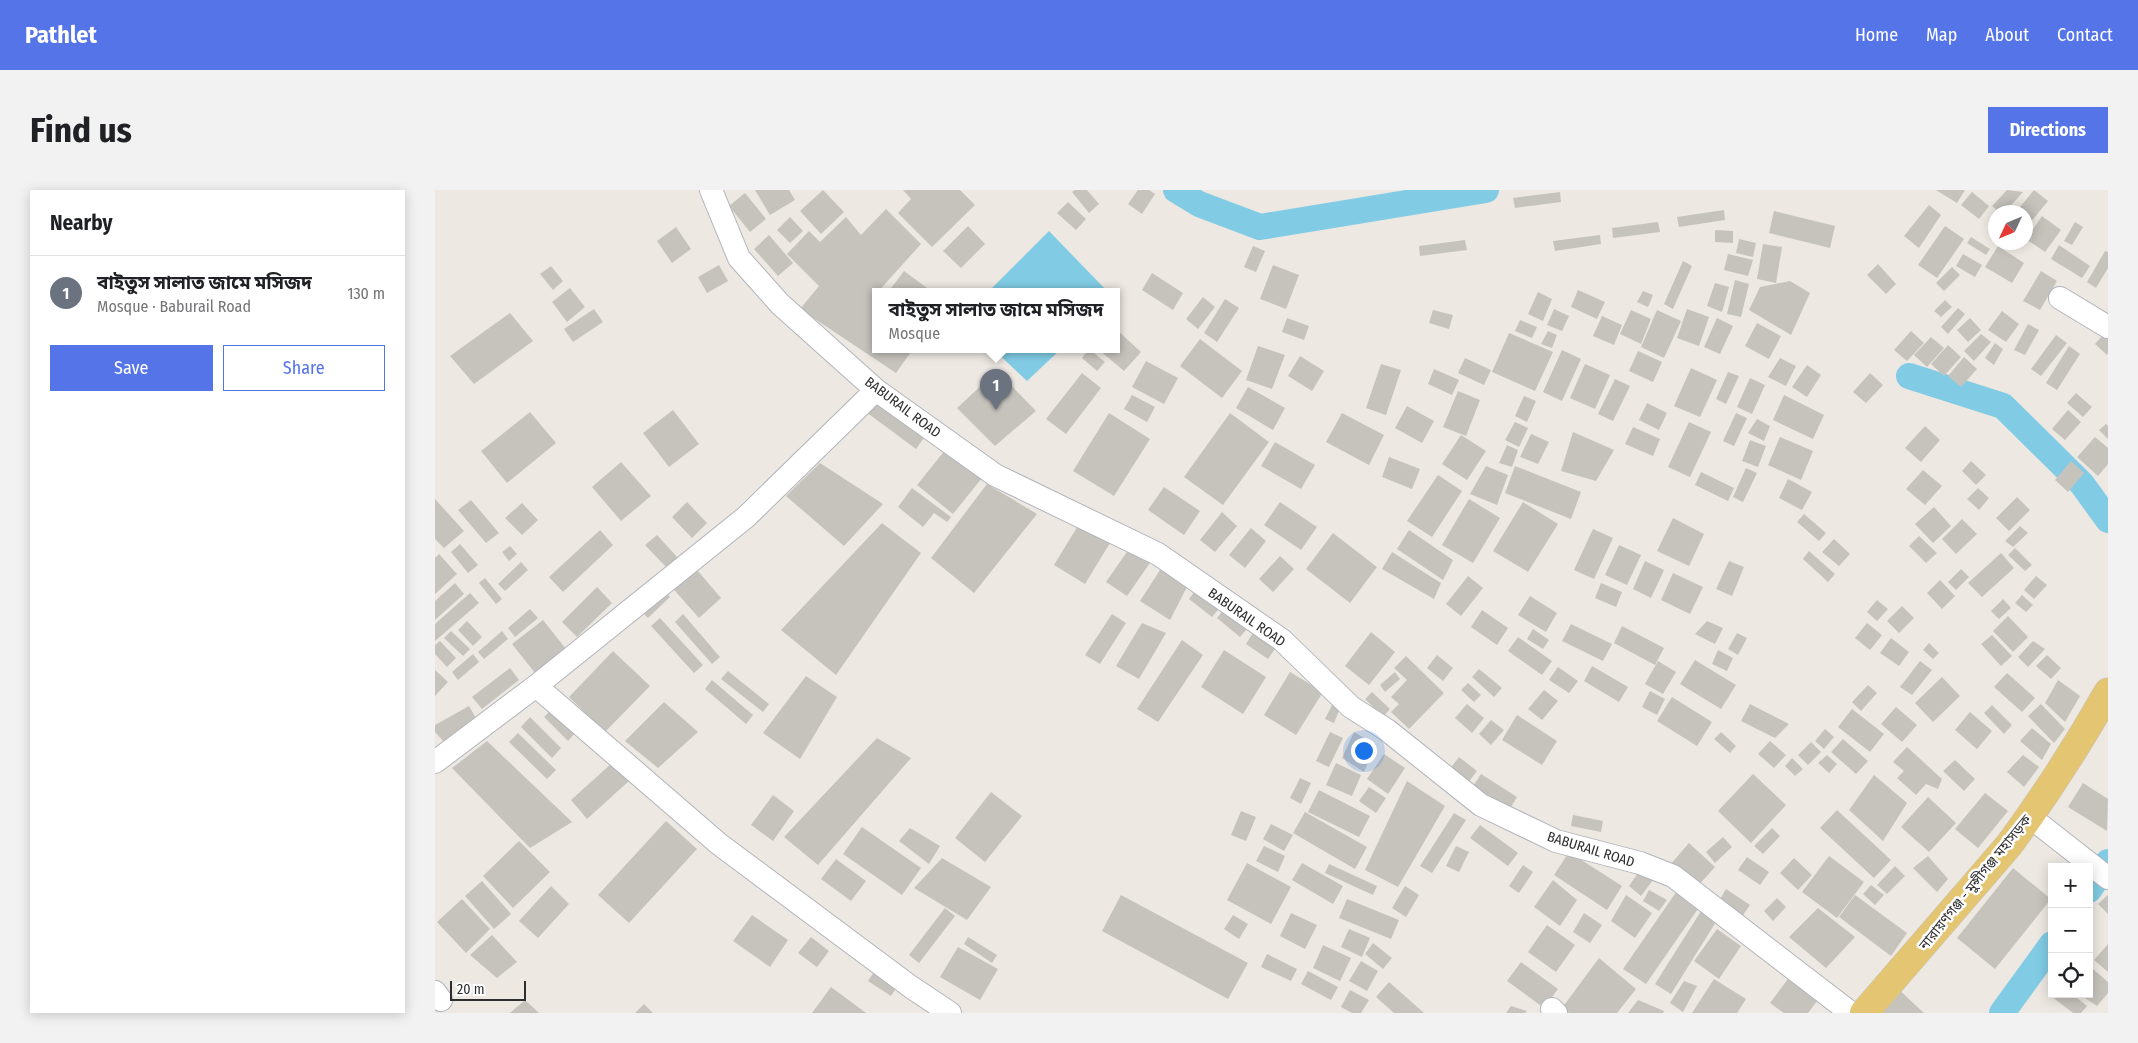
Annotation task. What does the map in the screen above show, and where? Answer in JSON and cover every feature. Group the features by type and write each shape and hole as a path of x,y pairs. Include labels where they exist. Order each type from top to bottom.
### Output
{"main road":[{"name":"নারায়ণগঞ্জ - মুন্সীগঞ্জ মহাসড়ক","path":"1864,1013 1984,875 2030,817 2108,692"}],"street":[{"name":"BABURAIL ROAD","path":"711,190 739,258 780,304 876,390 995,476 1158,554 1282,640 1351,706 1387,730 1481,806 1556,840 1640,863 1673,876 1851,1013"},
{"path":"2061,298 2108,326"},
{"path":"435,762 536,686 745,517 876,390"},
{"path":"536,686 719,844 911,987 950,1013"},
{"path":"2030,817 2108,878"}],"water":[{"path":"1049,231 1104,288 992,288"},
{"path":"997,353 1057,353 1027,381"}],"building":[{"path":"755,190 789,190 795,200 770,215"},
{"path":"823,190 844,212 821,234 800,211"},
{"path":"903,190 960,190 975,205 932,247 898,213 911,199"},
{"path":"1075,190 1087,190 1099,204 1089,213 1072,192"},
{"path":"1138,190 1149,190 1155,194 1142,214 1128,204"},
{"path":"1936,190 1965,190 1957,203"},
{"path":"2007,190 2023,192 2011,205 1993,205"},
{"path":"2034,190 2048,201 2033,219 2033,205 2022,205"},
{"path":"1560,192 1561,202 1515,208 1513,198"},
{"path":"1972,192 1988,205 1988,207 1979,219 1961,205"},
{"path":"745,193 766,219 750,232 729,206"},
{"path":"1068,202 1086,219 1076,230 1057,213"},
{"path":"1929,205 1941,215 1919,248 1904,236"},
{"path":"886,209 921,244 881,288 872,288 872,353 910,353 896,373 800,309 819,286 787,254 809,231 820,242 846,217 861,235"},
{"path":"1724,210 1725,220 1679,227 1677,217"},
{"path":"1774,211 1835,226 1830,248 1769,233"},
{"path":"2042,216 2061,230 2045,252 2033,244 2033,229"},
{"path":"790,217 803,231 790,243 777,230"},
{"path":"1658,222 1660,232 1613,238 1612,228"},
{"path":"2075,222 2083,227 2072,245 2064,241"},
{"path":"968,226 985,244 961,268 943,251"},
{"path":"1945,226 1964,239 1937,278 1918,265"},
{"path":"676,227 691,249 672,263 657,241"},
{"path":"1715,230 1733,231 1733,243 1715,242"},
{"path":"769,235 793,263 778,276 754,249"},
{"path":"1600,235 1601,244 1555,251 1553,241"},
{"path":"1971,237 1989,250 1986,255 1967,243"},
{"path":"1739,239 1756,243 1753,257 1736,253"},
{"path":"1465,240 1467,250 1420,256 1419,246"},
{"path":"1763,244 1782,247 1776,283 1757,279"},
{"path":"2059,245 2090,266 2082,278 2051,259"},
{"path":"1253,246 1265,251 1256,272 1244,267"},
{"path":"1996,250 2004,250 2024,263 2012,283 1985,267"},
{"path":"2105,251 2108,252 2108,268 2096,288 2087,282"},
{"path":"1728,254 1753,260 1748,276 1724,270"},
{"path":"1963,254 1982,265 1975,277 1956,266"},
{"path":"1683,261 1692,266 1673,309 1664,304"},
{"path":"1878,264 1896,284 1886,294 1867,275"},
{"path":"719,265 728,281 707,293 698,277"},
{"path":"1273,265 1299,275 1286,309 1260,299"},
{"path":"551,266 563,281 553,290 540,274"},
{"path":"1952,267 1960,275 1944,291 1936,283"},
{"path":"904,271 927,288 891,288"},
{"path":"2041,271 2057,281 2040,310 2023,301"},
{"path":"1152,273 1183,293 1173,310 1142,290"},
{"path":"1735,280 1749,284 1741,317 1727,314"},
{"path":"1790,281 1810,293 1791,335 1749,310 1760,287"},
{"path":"1715,283 1729,287 1722,312 1707,306"},
{"path":"570,288 585,307 567,322 552,302"},
{"path":"1578,290 1605,302 1597,319 1571,307"},
{"path":"1643,291 1653,295 1648,307 1637,302"},
{"path":"1538,292 1552,299 1543,321 1528,314"},
{"path":"1203,297 1215,307 1198,329 1186,319"},
{"path":"1225,299 1239,308 1217,342 1204,333"},
{"path":"1945,300 1952,307 1941,317 1934,311"},
{"path":"1958,308 1965,314 1948,334 1941,327"},
{"path":"594,309 603,322 573,342 564,329"},
{"path":"1554,309 1569,316 1562,331 1547,325"},
{"path":"1687,309 1709,317 1699,346 1677,338"},
{"path":"1433,310 1453,315 1449,329 1429,323"},
{"path":"1631,310 1651,319 1641,344 1620,334"},
{"path":"1657,310 1681,321 1664,358 1641,347"},
{"path":"2002,311 2019,324 2006,342 1988,330"},
{"path":"510,313 533,341 474,384 450,356"},
{"path":"1602,316 1622,325 1614,345 1593,336"},
{"path":"1287,318 1309,326 1304,340 1282,332"},
{"path":"1717,318 1733,326 1720,354 1704,347"},
{"path":"1970,318 1981,330 1968,342 1957,330"},
{"path":"1520,320 1537,327 1532,338 1515,331"},
{"path":"1757,323 1781,336 1769,359 1745,346"},
{"path":"2028,324 2039,330 2025,355 2014,350"},
{"path":"2108,329 2108,353 2107,355 2095,344"},
{"path":"1548,331 1557,335 1552,348 1541,344"},
{"path":"1911,331 1924,343 1907,361 1894,350"},
{"path":"1120,333 1141,352 1124,371 1103,353 1120,353"},
{"path":"1509,333 1553,352 1535,391 1492,372"},
{"path":"1981,334 1991,342 1974,361 1964,351"},
{"path":"2056,335 2067,343 2041,376 2031,369"},
{"path":"1931,337 1944,348 1927,367 1914,355"},
{"path":"1200,339 1242,371 1222,398 1180,366"},
{"path":"1995,343 2003,349 1994,365 1985,358"},
{"path":"1948,345 1961,357 1944,376 1931,364"},
{"path":"1258,346 1285,355 1272,389 1246,380"},
{"path":"2069,346 2080,354 2057,390 2046,383"},
{"path":"1562,350 1581,359 1562,401 1543,392"},
{"path":"1638,351 1662,362 1653,382 1629,371"},
{"path":"1086,353 1094,353 1105,362 1097,371 1082,358"},
{"path":"1300,356 1324,371 1312,391 1288,376"},
{"path":"1964,357 1977,369 1961,387 1948,376"},
{"path":"1465,358 1491,370 1484,385 1458,373"},
{"path":"1780,358 1796,366 1786,386 1768,377"},
{"path":"1146,361 1178,378 1164,404 1132,387"},
{"path":"1381,364 1401,370 1386,415 1366,408"},
{"path":"1585,364 1610,375 1595,409 1570,398"},
{"path":"1807,365 1821,375 1807,397 1792,387"},
{"path":"1691,368 1717,380 1700,417 1674,406"},
{"path":"1434,369 1459,380 1452,395 1428,384"},
{"path":"997,371 1036,411 995,446 957,408"},
{"path":"1728,372 1739,376 1726,404 1716,399"},
{"path":"1082,373 1101,388 1066,434 1046,419"},
{"path":"1870,373 1883,385 1866,403 1853,392"},
{"path":"1750,378 1765,385 1752,414 1737,407"},
{"path":"1615,379 1630,386 1613,421 1598,414"},
{"path":"1248,387 1285,408 1273,430 1236,408"},
{"path":"1458,391 1480,400 1466,436 1443,427"},
{"path":"2076,393 2092,407 2083,417 2067,403"},
{"path":"1132,395 1155,407 1147,422 1124,409"},
{"path":"1784,395 1824,415 1813,439 1773,420"},
{"path":"1524,396 1536,401 1527,422 1515,416"},
{"path":"877,398 926,435 916,449 866,412"},
{"path":"1647,403 1667,413 1659,430 1639,420"},
{"path":"1407,406 1434,421 1422,443 1395,428"},
{"path":"673,410 699,444 669,467 643,433"},
{"path":"2068,410 2081,422 2065,440 2052,429"},
{"path":"530,412 556,443 507,483 481,451"},
{"path":"1109,413 1150,439 1114,496 1073,471"},
{"path":"1230,413 1269,442 1223,505 1184,477"},
{"path":"1342,413 1384,435 1369,465 1326,442"},
{"path":"1736,413 1747,418 1734,446 1723,441"},
{"path":"1757,419 1770,426 1764,441 1748,433"},
{"path":"1515,422 1528,428 1519,447 1505,440"},
{"path":"1689,422 1711,432 1690,477 1668,467"},
{"path":"2106,424 2108,426 2108,439 2099,430"},
{"path":"1925,426 1940,440 1921,462 1905,448"},
{"path":"1633,427 1660,439 1653,456 1625,444"},
{"path":"1573,432 1614,450 1596,481 1561,471"},
{"path":"1531,434 1549,442 1538,464 1520,457"},
{"path":"1461,435 1486,451 1467,480 1442,464"},
{"path":"1780,437 1813,451 1801,480 1768,465"},
{"path":"2095,437 2108,448 2108,464 2098,476 2077,457"},
{"path":"1750,440 1766,446 1758,467 1742,461"},
{"path":"1275,442 1315,465 1301,489 1261,466"},
{"path":"1507,445 1518,450 1512,467 1499,463"},
{"path":"946,449 982,478 953,514 917,485"},
{"path":"1389,457 1420,469 1412,489 1382,477"},
{"path":"1971,461 1986,475 1976,485 1962,471"},
{"path":"2071,461 2084,473 2068,492 2055,480"},
{"path":"621,462 651,496 621,521 592,487"},
{"path":"820,463 883,504 844,546 786,496"},
{"path":"1486,466 1508,475 1497,505 1470,494"},
{"path":"1515,466 1581,492 1571,519 1505,493"},
{"path":"1746,468 1757,473 1743,502 1733,497"},
{"path":"1923,470 1942,486 1925,505 1906,489"},
{"path":"1701,472 1734,488 1728,501 1695,485"},
{"path":"1438,475 1462,491 1432,537 1407,521"},
{"path":"1788,479 1812,492 1802,510 1779,498"},
{"path":"987,484 1037,514 974,593 931,558"},
{"path":"1164,487 1200,511 1184,535 1148,510"},
{"path":"912,488 951,517 947,522 934,513 923,527 898,507"},
{"path":"1978,488 1989,498 1979,510 1967,499"},
{"path":"2017,497 2030,510 2009,531 1996,518"},
{"path":"435,499 464,531 444,548 435,539"},
{"path":"1469,499 1500,518 1473,563 1442,545"},
{"path":"471,500 499,533 486,543 458,510"},
{"path":"687,502 707,523 692,538 672,517"},
{"path":"1280,502 1317,527 1301,550 1264,525"},
{"path":"1523,502 1558,524 1528,572 1493,551"},
{"path":"522,503 538,520 522,535 505,518"},
{"path":"1934,507 1951,526 1933,543 1915,524"},
{"path":"1222,512 1237,526 1215,552 1200,540"},
{"path":"1804,514 1826,533 1819,541 1797,522"},
{"path":"1673,518 1704,534 1689,566 1657,551"},
{"path":"1962,519 1977,534 1956,554 1942,539"},
{"path":"882,523 921,553 836,675 781,630"},
{"path":"1079,524 1110,543 1085,584 1054,565"},
{"path":"2020,526 2028,533 2013,547 2005,541"},
{"path":"1251,528 1266,541 1245,568 1229,555"},
{"path":"1593,529 1613,538 1594,579 1574,570"},
{"path":"600,530 613,545 563,592 549,577"},
{"path":"1409,530 1453,560 1443,580 1397,549"},
{"path":"1333,533 1377,567 1350,603 1306,569"},
{"path":"657,535 678,558 667,568 645,545"},
{"path":"1919,536 1937,553 1926,563 1909,546"},
{"path":"1834,539 1850,554 1839,566 1822,552"},
{"path":"460,544 478,565 468,573 451,552"},
{"path":"1619,545 1641,555 1627,585 1605,575"},
{"path":"510,546 517,554 509,561 502,552"},
{"path":"1131,546 1152,560 1127,596 1106,582"},
{"path":"2015,548 2032,565 2025,571 2008,555"},
{"path":"1809,551 1835,574 1828,582 1803,559"},
{"path":"1392,552 1441,583 1434,599 1382,569"},
{"path":"2001,553 2014,568 1982,597 1968,583"},
{"path":"439,554 457,574 435,594 435,558"},
{"path":"1280,556 1294,569 1273,592 1259,579"},
{"path":"1645,561 1664,570 1651,598 1633,589"},
{"path":"1729,561 1744,567 1732,596 1716,589"},
{"path":"521,562 528,570 505,591 498,584"},
{"path":"691,563 721,598 699,618 668,583"},
{"path":"1961,569 1969,577 1956,590 1948,582"},
{"path":"1160,570 1189,583 1170,620 1140,601"},
{"path":"1673,573 1703,587 1690,614 1661,600"},
{"path":"1468,576 1483,588 1461,616 1446,604"},
{"path":"2036,576 2047,585 2034,599 2024,590"},
{"path":"485,578 502,599 496,604 479,583"},
{"path":"1940,580 1955,596 1942,609 1927,593"},
{"path":"455,583 464,594 435,620 435,601"},
{"path":"1601,583 1622,592 1616,607 1595,598"},
{"path":"660,586 670,597 648,618 638,608"},
{"path":"597,587 612,603 577,637 562,622"},
{"path":"1198,587 1222,605 1212,617 1189,599"},
{"path":"470,593 479,603 435,641 435,624"},
{"path":"2022,595 2033,605 2026,612 2015,603"},
{"path":"1530,596 1557,613 1546,632 1518,615"},
{"path":"2003,599 2011,608 1999,619 1991,611"},
{"path":"1877,600 1888,609 1877,621 1867,612"},
{"path":"1227,606 1250,625 1240,637 1217,618"},
{"path":"1902,606 1914,618 1899,633 1887,621"},
{"path":"530,609 538,618 515,637 508,628"},
{"path":"1482,610 1508,628 1497,645 1471,627"},
{"path":"683,614 720,657 712,664 675,622"},
{"path":"1112,614 1126,623 1100,664 1085,655"},
{"path":"2008,616 2028,637 2013,652 1993,631"},
{"path":"660,618 703,665 694,673 651,626"},
{"path":"543,620 570,654 539,678 512,644"},
{"path":"467,621 482,637 473,646 458,630"},
{"path":"1707,621 1723,628 1715,644 1695,634"},
{"path":"1142,623 1166,633 1139,679 1116,666"},
{"path":"1867,623 1882,635 1870,650 1855,638"},
{"path":"1571,624 1612,644 1603,661 1562,641"},
{"path":"1622,626 1664,648 1655,665 1614,643"},
{"path":"1256,628 1279,643 1268,659 1246,644"},
{"path":"1533,629 1549,640 1543,649 1527,639"},
{"path":"451,631 470,649 463,656 444,638"},
{"path":"502,631 508,639 484,659 478,652"},
{"path":"1371,632 1395,652 1369,685 1345,666"},
{"path":"1737,633 1747,638 1738,655 1728,649"},
{"path":"1992,635 2012,656 2001,666 1981,644"},
{"path":"1518,637 1552,661 1542,675 1508,651"},
{"path":"1891,638 1909,652 1899,666 1880,653"},
{"path":"1182,640 1203,655 1158,722 1137,709"},
{"path":"440,641 456,658 447,667 435,654 435,645"},
{"path":"2033,641 2045,649 2028,667 2018,657"},
{"path":"1929,643 1939,653 1933,659 1923,650"},
{"path":"1224,650 1266,677 1243,714 1201,687"},
{"path":"1718,650 1733,658 1727,671 1712,664"},
{"path":"613,651 650,686 605,732 569,697"},
{"path":"473,654 479,662 458,680 452,672"},
{"path":"1437,655 1453,668 1443,681 1427,668"},
{"path":"2047,655 2061,668 2051,679 2036,666"},
{"path":"1406,656 1444,693 1409,729 1391,712 1399,704 1391,697 1407,680 1394,668"},
{"path":"1695,660 1736,685 1721,709 1680,684"},
{"path":"1658,661 1676,672 1663,694 1645,684"},
{"path":"1920,661 1932,670 1912,695 1900,687"},
{"path":"1592,666 1628,687 1619,702 1584,681"},
{"path":"1558,667 1578,681 1569,693 1549,680"},
{"path":"510,668 519,680 482,709 472,697"},
{"path":"1479,669 1502,688 1494,697 1472,677"},
{"path":"435,670 448,682 435,696"},
{"path":"728,671 769,704 763,712 721,679"},
{"path":"1290,672 1323,692 1296,735 1264,715"},
{"path":"1395,672 1400,679 1385,692 1380,685"},
{"path":"2007,673 2035,698 2022,712 1994,687"},
{"path":"806,676 837,697 800,759 763,733"},
{"path":"1942,677 1960,696 1933,722 1915,703"},
{"path":"712,680 753,715 746,724 705,689"},
{"path":"2058,680 2080,696 2065,722 2045,703"},
{"path":"1468,683 1481,695 1474,702 1461,690"},
{"path":"1868,685 1877,693 1861,711 1852,702"},
{"path":"1544,690 1558,701 1542,720 1528,709"},
{"path":"1650,691 1665,699 1657,715 1642,707"},
{"path":"1372,692 1390,709 1383,717 1365,699"},
{"path":"1672,697 1712,722 1697,746 1657,721"},
{"path":"664,702 698,732 658,768 625,741"},
{"path":"1333,703 1341,706 1334,723 1325,719"},
{"path":"1467,704 1484,718 1472,733 1455,718"},
{"path":"1750,704 1789,724 1775,738 1741,721"},
{"path":"2041,704 2065,729 2054,743 2028,716"},
{"path":"1992,705 2012,725 2004,734 1984,713"},
{"path":"469,706 481,727 445,743 435,732 435,725"},
{"path":"1896,707 1917,725 1902,742 1881,724"},
{"path":"1852,709 1884,734 1870,752 1838,727"},
{"path":"551,710 575,733 568,741 544,717"},
{"path":"1970,712 1992,731 1977,749 1955,730"},
{"path":"1517,715 1557,741 1542,765 1502,740"},
{"path":"530,717 561,748 552,758 521,727"},
{"path":"1491,720 1504,730 1491,745 1479,734"},
{"path":"2032,728 2051,744 2042,760 2020,741"},
{"path":"1825,729 1834,737 1824,749 1815,741"},
{"path":"1330,732 1343,738 1329,767 1316,761"},
{"path":"1354,732 1376,745 1364,772 1342,758"},
{"path":"1721,732 1736,746 1730,753 1714,739"},
{"path":"518,733 556,770 547,779 509,742"},
{"path":"877,738 911,758 818,865 784,837"},
{"path":"1843,739 1868,761 1856,774 1831,752"},
{"path":"487,741 572,822 530,848 452,768"},
{"path":"1770,741 1786,755 1774,768 1758,754"},
{"path":"1811,742 1821,752 1808,765 1798,755"},
{"path":"1907,747 1942,779 1938,789 1926,784 1916,795 1897,778 1904,771 1893,762"},
{"path":"1384,754 1405,768 1388,794 1367,779"},
{"path":"1827,755 1837,764 1829,773 1818,763"},
{"path":"2023,755 2039,767 2024,787 2007,772"},
{"path":"1459,757 1477,771 1467,784 1449,770"},
{"path":"1792,758 1803,769 1795,776 1785,766"},
{"path":"1955,760 1975,779 1964,791 1943,771"},
{"path":"612,763 629,781 587,819 571,800"},
{"path":"1336,763 1361,775 1352,796 1326,785"},
{"path":"1481,774 1517,797 1508,812 1472,788"},
{"path":"1753,774 1786,805 1751,843 1718,811"},
{"path":"1874,775 1907,803 1883,841 1849,810"},
{"path":"1300,778 1311,783 1301,804 1290,798"},
{"path":"1407,781 1445,806 1398,887 1365,870"},
{"path":"2083,783 2108,799 2107,831 2068,807"},
{"path":"1369,787 1386,798 1376,813 1359,801"},
{"path":"1319,790 1370,816 1359,837 1308,812"},
{"path":"991,792 1022,816 985,862 955,838"},
{"path":"1985,793 2008,811 1978,848 1955,829"},
{"path":"773,795 794,811 773,841 751,825"},
{"path":"1928,797 1956,823 1929,852 1901,827"},
{"path":"1837,810 1891,860 1874,878 1820,828"},
{"path":"1241,811 1256,817 1246,841 1231,835"},
{"path":"1305,812 1367,847 1355,869 1293,833"},
{"path":"1454,813 1466,820 1432,873 1420,866"},
{"path":"1573,815 1603,821 1601,832 1571,826"},
{"path":"666,821 697,849 629,923 598,895"},
{"path":"1271,824 1293,835 1284,851 1263,839"},
{"path":"1480,825 1518,853 1508,866 1470,838"},
{"path":"862,827 921,868 902,895 843,854"},
{"path":"910,828 940,846 929,864 899,841"},
{"path":"1772,828 1780,836 1763,854 1754,846"},
{"path":"1723,837 1732,847 1715,863 1706,852"},
{"path":"519,841 550,872 513,908 483,876"},
{"path":"1689,843 1715,867 1696,888 1670,865"},
{"path":"1264,846 1285,856 1278,872 1256,861"},
{"path":"1456,846 1469,852 1459,872 1446,866"},
{"path":"1569,852 1622,886 1607,910 1554,875"},
{"path":"1829,856 1864,882 1837,918 1802,892"},
{"path":"1928,856 1948,879 1937,892 1913,868"},
{"path":"1747,857 1769,872 1760,885 1738,870"},
{"path":"942,858 991,887 967,920 914,888"},
{"path":"1794,858 1812,875 1798,890 1780,873"},
{"path":"836,859 866,881 851,901 821,879"},
{"path":"1247,863 1291,887 1271,924 1227,900"},
{"path":"1302,863 1343,886 1333,904 1292,880"},
{"path":"1329,864 1377,886 1373,895 1325,873"},
{"path":"1523,865 1533,872 1519,893 1509,886"},
{"path":"1895,866 1905,876 1887,894 1877,885"},
{"path":"2013,868 2048,897 2048,903 1995,969 1957,938"},
{"path":"1640,870 1653,880 1641,896 1629,886"},
{"path":"1553,880 1577,900 1560,926 1534,907"},
{"path":"482,881 511,914 494,929 465,896"},
{"path":"1871,885 1884,895 1875,905 1863,894"},
{"path":"551,886 569,904 538,938 519,921"},
{"path":"1405,886 1419,895 1406,917 1392,908"},
{"path":"1679,888 1702,903 1646,984 1623,969"},
{"path":"1726,889 1750,905 1741,918 1718,903"},
{"path":"1649,890 1667,900 1659,911 1643,901"},
{"path":"1121,895 1248,963 1228,999 1102,931"},
{"path":"1626,895 1652,913 1635,938 1611,921"},
{"path":"1855,895 1907,933 1891,956 1839,917"},
{"path":"2108,895 2108,914 2098,904"},
{"path":"1777,898 1786,907 1773,921 1764,911"},
{"path":"462,899 490,929 466,953 437,922"},
{"path":"1347,899 1399,920 1391,939 1339,918"},
{"path":"945,908 955,916 919,963 909,955"},
{"path":"1703,908 1719,917 1671,994 1655,984"},
{"path":"1818,908 1855,937 1826,968 1789,937"},
{"path":"1291,913 1317,925 1305,949 1280,936"},
{"path":"1584,913 1602,925 1590,943 1573,932"},
{"path":"752,915 788,940 770,967 733,941"},
{"path":"1233,915 1248,924 1239,939 1224,929"},
{"path":"1547,925 1575,945 1556,972 1528,952"},
{"path":"1349,929 1370,938 1362,957 1341,947"},
{"path":"1717,929 1741,946 1719,979 1694,961"},
{"path":"492,935 517,962 497,978 470,955"},
{"path":"811,937 829,951 817,967 798,953"},
{"path":"968,937 997,955 992,963 964,944"},
{"path":"1373,943 1392,958 1383,969 1365,954"},
{"path":"2108,944 2108,972 2094,960"},
{"path":"1323,945 1351,958 1340,981 1313,968"},
{"path":"958,947 998,969 980,1000 940,977"},
{"path":"1267,954 1297,969 1291,981 1261,967"},
{"path":"1599,958 1636,989 1617,1013 1569,1013 1562,1008"},
{"path":"1361,961 1378,971 1367,991 1349,981"},
{"path":"1521,962 1558,989 1544,1008 1507,981"},
{"path":"877,967 900,982 891,996 868,981"},
{"path":"2093,969 2108,982 2108,993 2097,1006 2085,998 2093,998"},
{"path":"1308,971 1338,987 1331,1000 1301,984"},
{"path":"1791,975 1820,997 1808,1013 1784,1013 1770,1003"},
{"path":"1714,979 1746,999 1737,1013 1692,1013"},
{"path":"1684,981 1697,986 1683,1012 1670,1003"},
{"path":"1389,982 1424,1013 1394,1013 1376,997"},
{"path":"831,987 866,1013 812,1013"},
{"path":"1896,987 1924,1013 1873,1013"},
{"path":"1350,990 1369,1000 1361,1013 1352,1013 1341,1007"},
{"path":"2054,998 2077,998 2087,1006 2081,1013 2073,1013"},
{"path":"525,1000 539,1013 510,1013"},
{"path":"1638,1000 1664,1011 1663,1013 1628,1013"},
{"path":"644,1004 653,1013 635,1013"},
{"path":"1511,1006 1527,1011 1525,1013 1506,1013"}],"waterway":[{"path":"1176,190 1199,204 1260,227 1486,190"},
{"path":"1909,376 2003,406 2082,484 2108,520"},
{"path":"2093,884 2108,862"},
{"path":"2002,1013 2048,950"}],"place":[{"name":"বাইতুস সালাত জামে মসিজদ","path":"996,410"}]}
